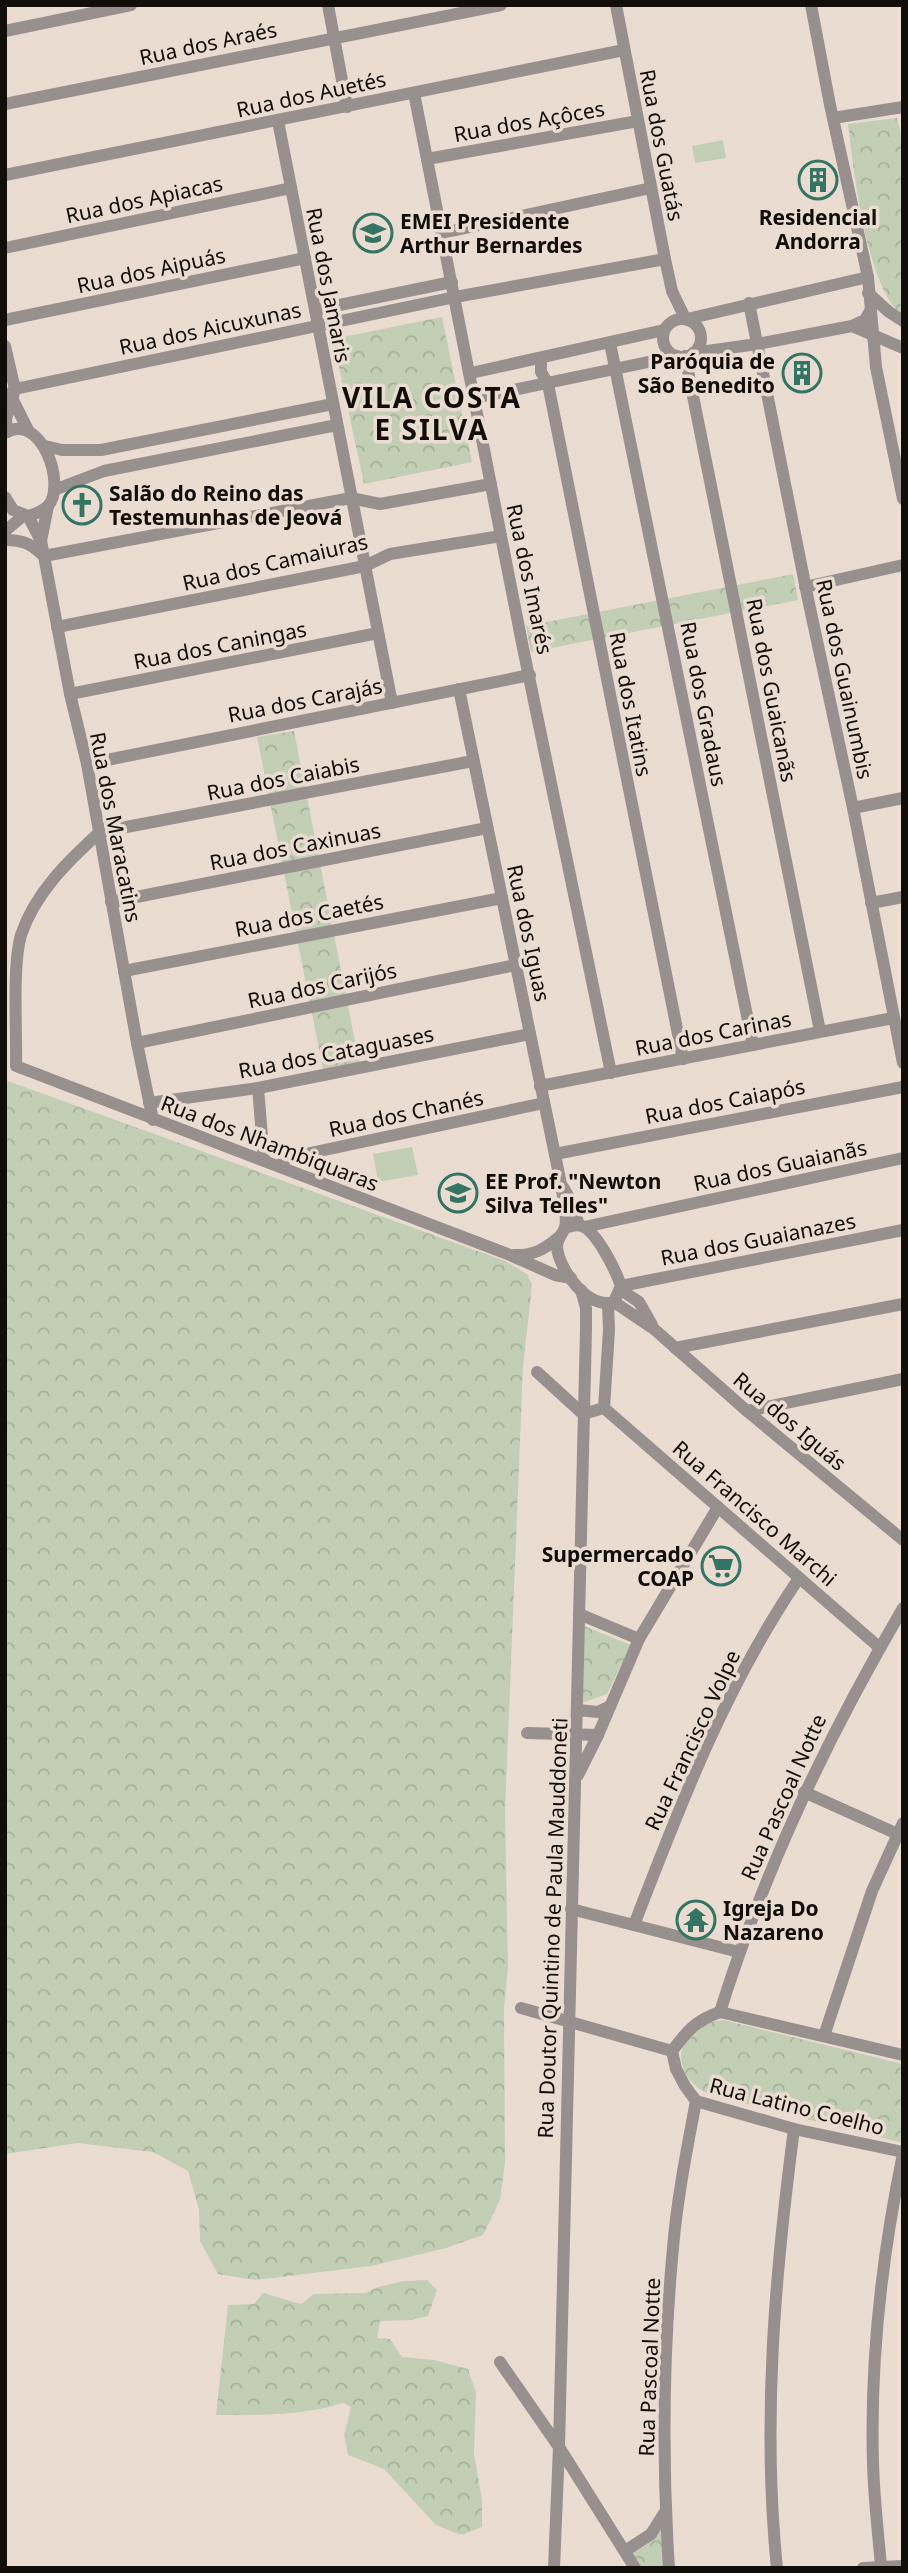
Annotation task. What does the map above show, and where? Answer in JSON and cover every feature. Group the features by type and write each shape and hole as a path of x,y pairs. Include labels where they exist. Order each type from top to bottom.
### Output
{"street":[{"path":"5,31 131,5"},
{"path":"328,5 347,107"},
{"name":"Rua dos Araés","path":"5,104 501,5"},
{"name":"Rua dos Guatás","path":"616,5 672,291 686,319"},
{"path":"811,5 862,280 871,295 903,321"},
{"name":"Rua dos Auetés","path":"5,175 624,50"},
{"name":"Rua dos Imarés","path":"414,93 611,1073"},
{"path":"833,118 903,107"},
{"name":"Rua dos Jamaris","path":"278,121 392,703"},
{"name":"Rua dos Açôces","path":"428,159 638,121"},
{"name":"Rua dos Apiacas","path":"5,248 291,188"},
{"path":"442,233 651,188"},
{"name":"Rua dos Aipuás","path":"5,320 305,258"},
{"name":"Rua dos Aicuxunas","path":"11,396 318,326 665,259"},
{"path":"471,373 610,343 749,303 862,280"},
{"name":"Rua dos Aicuxunas","path":"315,310 452,282"},
{"name":"Rua dos Guatás","path":"667,326 672,291"},
{"path":"871,295 876,367 903,498"},
{"name":"Rua dos Guainumbis","path":"749,303 903,1063"},
{"path":"475,398 685,355 852,326 865,320 871,309"},
{"path":"685,355 701,341 697,327 686,319"},
{"path":"667,326 662,338 665,346 685,355"},
{"path":"852,326 899,347 876,367"},
{"name":"Rua dos Gradaus","path":"610,343 752,1045"},
{"path":"5,346 11,396 6,433 13,429 28,430"},
{"name":"Rua dos Guaicanãs","path":"685,355 820,1031"},
{"name":"Rua dos Itatins","path":"541,358 541,372 548,384 683,1059"},
{"path":"11,396 28,430 45,446 62,450 101,450 333,404"},
{"path":"45,446 54,490 104,471 337,425"},
{"path":"101,450 104,471"},
{"path":"5,540 21,540 31,544 44,556 351,498 380,504 491,484"},
{"name":"Rua dos Maracatins","path":"41,541 54,490"},
{"name":"Rua dos Maracatins","path":"5,497 13,510 26,516 41,541 70,694 87,764 153,1120"},
{"path":"5,531 26,516 48,506"},
{"name":"Rua dos Camaiuras","path":"57,627 365,566 390,554 501,536"},
{"path":"805,587 903,565"},
{"name":"Rua dos Caningas","path":"70,694 378,633"},
{"name":"Rua dos Carajás","path":"87,764 530,675"},
{"name":"Rua dos Iguas","path":"458,689 561,1184 562,1232 557,1247 571,1278 580,1290 593,1300 616,1296 616,1272 582,1226 561,1184"},
{"name":"Rua dos Caiabis","path":"100,832 473,761"},
{"path":"853,808 903,798"},
{"name":"Rua dos Caxinuas","path":"111,902 487,828"},
{"name":"Rua dos Nhambiquaras","path":"100,832 65,864 38,902 21,936 17,974 16,1066 510,1255 555,1275 571,1278"},
{"path":"871,903 903,897"},
{"name":"Rua dos Caetés","path":"124,971 502,898"},
{"name":"Rua dos Carijós","path":"137,1043 516,965"},
{"name":"Rua dos Carinas","path":"540,1086 893,1018"},
{"name":"Rua dos Cataguases","path":"149,1103 258,1088 530,1034"},
{"name":"Rua dos Caiapós","path":"555,1154 903,1087"},
{"path":"258,1088 264,1160"},
{"name":"Rua dos Chanés","path":"279,1166 287,1158 544,1103"},
{"name":"Rua dos Guaianãs","path":"582,1226 903,1158"},
{"path":"562,1232 582,1226"},
{"name":"Rua dos Guaianazes","path":"616,1296 903,1230"},
{"name":"Rua dos Nhambiquaras","path":"510,1255 525,1256 543,1251 562,1232"},
{"name":"Rua Doutor Quintino de Paula Mauddoneti","path":"554,2568 586,1318 580,1290"},
{"path":"537,1372 583,1414 604,1408 609,1330 616,1296"},
{"name":"Rua dos Iguás","path":"616,1296 639,1302 654,1329 675,1348 903,1540"},
{"path":"675,1348 903,1304"},
{"path":"747,1411 903,1379"},
{"name":"Rua Francisco Marchi","path":"604,1408 880,1648"},
{"path":"576,1779 639,1639 718,1507"},
{"name":"Rua Francisco Volpe","path":"634,1925 686,1789 725,1704 770,1621 799,1578"},
{"name":"Rua Pascoal Notte","path":"720,2012 754,1910 804,1792 842,1714 903,1608"},
{"path":"579,1614 639,1639"},
{"path":"577,1710 598,1712 610,1706"},
{"path":"527,1733 598,1735"},
{"path":"804,1792 901,1831 872,1891 824,2036"},
{"path":"571,1909 739,1952"},
{"path":"521,2008 672,2051 688,2029 701,2019 720,2012 903,2055"},
{"name":"Rua Latino Coelho","path":"672,2051 676,2069 696,2101 794,2129 903,2153"},
{"name":"Rua Pascoal Notte","path":"669,2568 665,2511 666,2348 673,2246 696,2101"},
{"path":"777,2568 771,2508 771,2378 774,2317 794,2129"},
{"path":"881,2566 873,2465 873,2405 880,2291 888,2226 903,2153"},
{"path":"500,2362 559,2447 635,2568"},
{"path":"625,2551 651,2533 665,2511"},
{"path":"863,2568 903,2566"}],"green space":[{"path":"897,118 903,143 903,316 890,302 871,256 858,198 848,124"},
{"path":"723,140 726,158 695,163 692,146"},
{"path":"442,317 472,462 364,484 333,339"},
{"path":"793,574 798,600 531,652 526,626"},
{"path":"294,731 359,1062 323,1069 257,737"},
{"path":"5,1080 505,1261 527,1274 532,1285 523,1367 505,1811 508,1967 504,2008 505,2163 500,2200 483,2235 446,2248 371,2266 255,2280 218,2274 200,2241 199,2209 188,2171 153,2152 78,2143 5,2154"},
{"path":"412,1147 418,1175 378,1182 373,1154"},
{"path":"584,1626 631,1645 607,1694 582,1703"},
{"path":"723,2020 903,2064 903,2143 710,2095 696,2086 682,2064 686,2040 694,2031"},
{"path":"427,2280 437,2290 428,2316 411,2320 380,2321 377,2338 390,2339 402,2357 434,2360 468,2369 476,2393 474,2454 482,2500 482,2527 461,2535 436,2525 384,2469 348,2455 344,2435 351,2407 343,2403 296,2413 216,2415 228,2305 254,2304 263,2293 301,2304 314,2294 366,2293 378,2287 404,2281"},
{"path":"664,2514 668,2568 637,2568 626,2551"}],"place":[{"name":"Residencial Andorra","path":"818,180"},
{"name":"EMEI Presidente Arthur Bernardes","path":"373,233"},
{"name":"Paróquia de São Benedito","path":"802,373"},
{"name":"Salão do Reino das Testemunhas de Jeová","path":"82,505"},
{"name":"EE Prof. \"Newton Silva Telles\"","path":"458,1193"},
{"name":"Supermercado COAP","path":"721,1566"},
{"name":"Igreja Do Nazareno","path":"696,1920"}],"district":[{"name":"VILA COSTA E SILVA","path":"432,413"}]}
